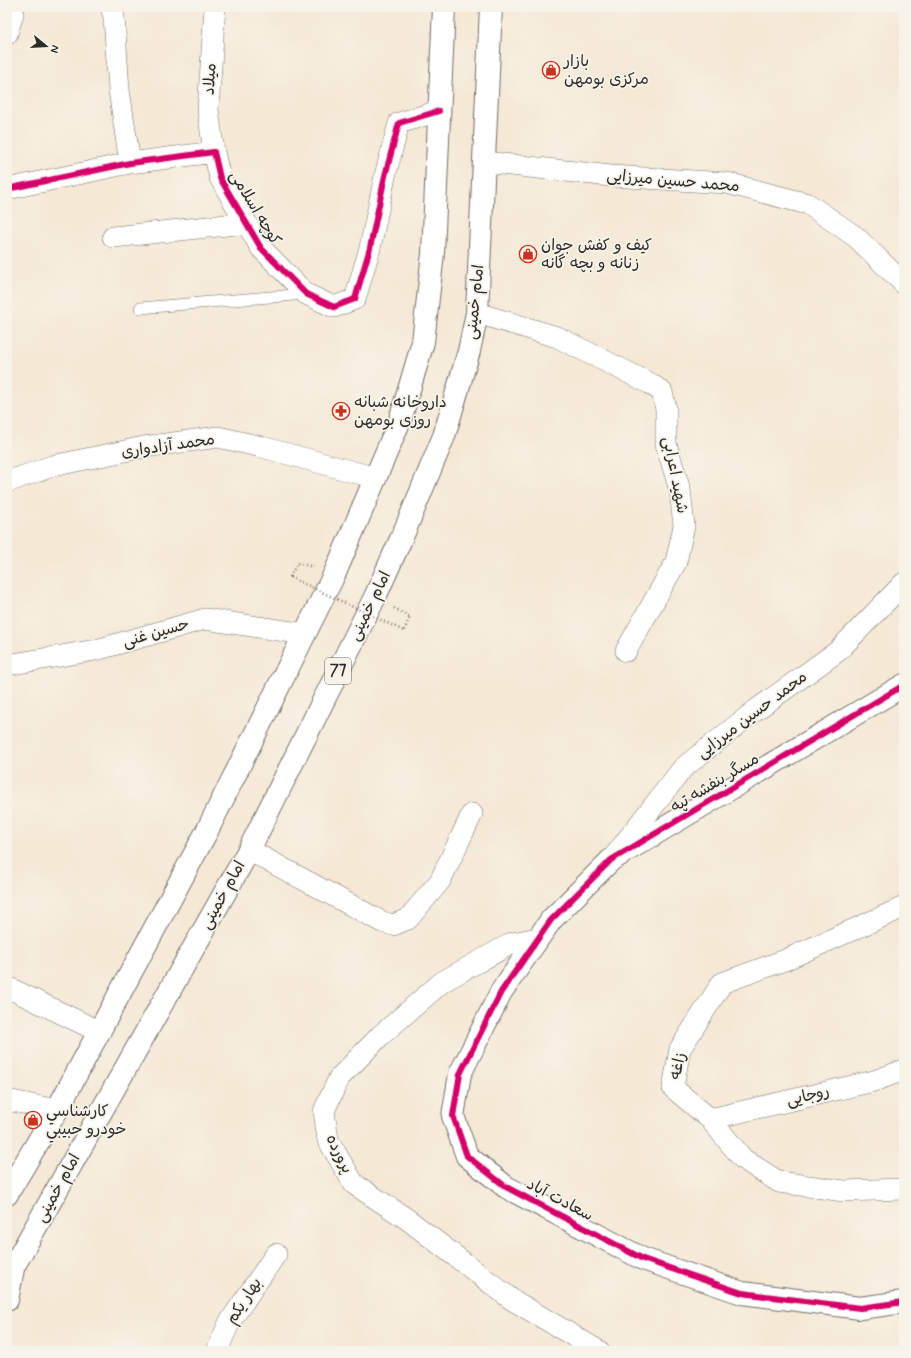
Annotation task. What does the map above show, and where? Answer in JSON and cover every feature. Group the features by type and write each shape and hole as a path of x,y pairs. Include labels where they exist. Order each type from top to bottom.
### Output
{"main road":[{"path":"9,1189 57,1110 207,831 335,573 400,420 423,342 433,253 444,7"},
{"name":"امام خمینی","path":"7,1300 10,1273 249,850 375,597 444,436 469,351 477,314 491,7"},
{"name":"مسگر بنفشه تپه","path":"551,920 611,860 904,686"},
{"name":"سعادت آباد","path":"551,920 501,992 460,1074 453,1116 467,1156 506,1187 643,1259 742,1293 860,1308 904,1302"}],"street":[{"path":"7,34 13,14 12,7"},
{"path":"112,7 119,90 130,163"},
{"name":"میلاد","path":"214,152 208,110 215,7"},
{"name":"کوچه اسلامی","path":"214,152 220,178 261,248 306,294 334,306 355,299 370,248 385,176 399,123 439,111"},
{"path":"7,189 130,163 214,152"},
{"name":"محمد حسین میرزایی","path":"484,162 611,176 727,183 808,204 856,237 904,284"},
{"path":"113,238 246,223"},
{"name":"شهید اعرابی","path":"477,314 556,337 651,384 662,392 666,409 666,444 680,490 684,526 676,562 626,651"},
{"name":"محمد آزادواری","path":"7,482 52,466 144,447 218,437 262,447 376,478"},
{"name":"محمد حسین میرزایی","path":"611,860 683,768 756,710 838,651 904,583"},
{"name":"حسین غنی","path":"7,665 96,650 205,619 305,634"},
{"path":"249,850 382,922 393,925 408,919 440,881 472,814"},
{"name":"زاغه","path":"904,907 785,960 722,983 680,1049 673,1088 710,1119 743,1159 779,1182 844,1191 904,1189"},
{"name":"پرورده","path":"538,938 512,943 442,982 380,1036 339,1078 324,1111 328,1140 354,1184 407,1219 511,1299 599,1351"},
{"path":"7,987 100,1032"},
{"name":"روجایی","path":"710,1119 874,1081 904,1070"},
{"path":"7,1100 57,1110"},
{"name":"بهار یکم","path":"217,1351 229,1323 276,1254"}],"lane":[{"path":"140,308 306,294"}],"path":[{"path":"297,563 290,577 404,631 410,617"}],"cycle path":[{"path":"7,189 130,163 214,152 220,178 261,248 306,294 334,307 355,299 370,248 385,176 399,123 439,111"},
{"path":"904,685 611,860 551,920 501,992 460,1074 453,1116 467,1156 506,1187 643,1259 742,1293 860,1308 904,1302"}],"place":[{"name":"بازار مرکزی بومهن","path":"551,70"},
{"name":"کیف و کفش جوان زنانه و بچه گانه","path":"528,254"},
{"name":"داروخانه شبانه روزی بومهن","path":"341,411"},
{"name":"كارشناسي خودرو حبيبي","path":"33,1120"}]}
